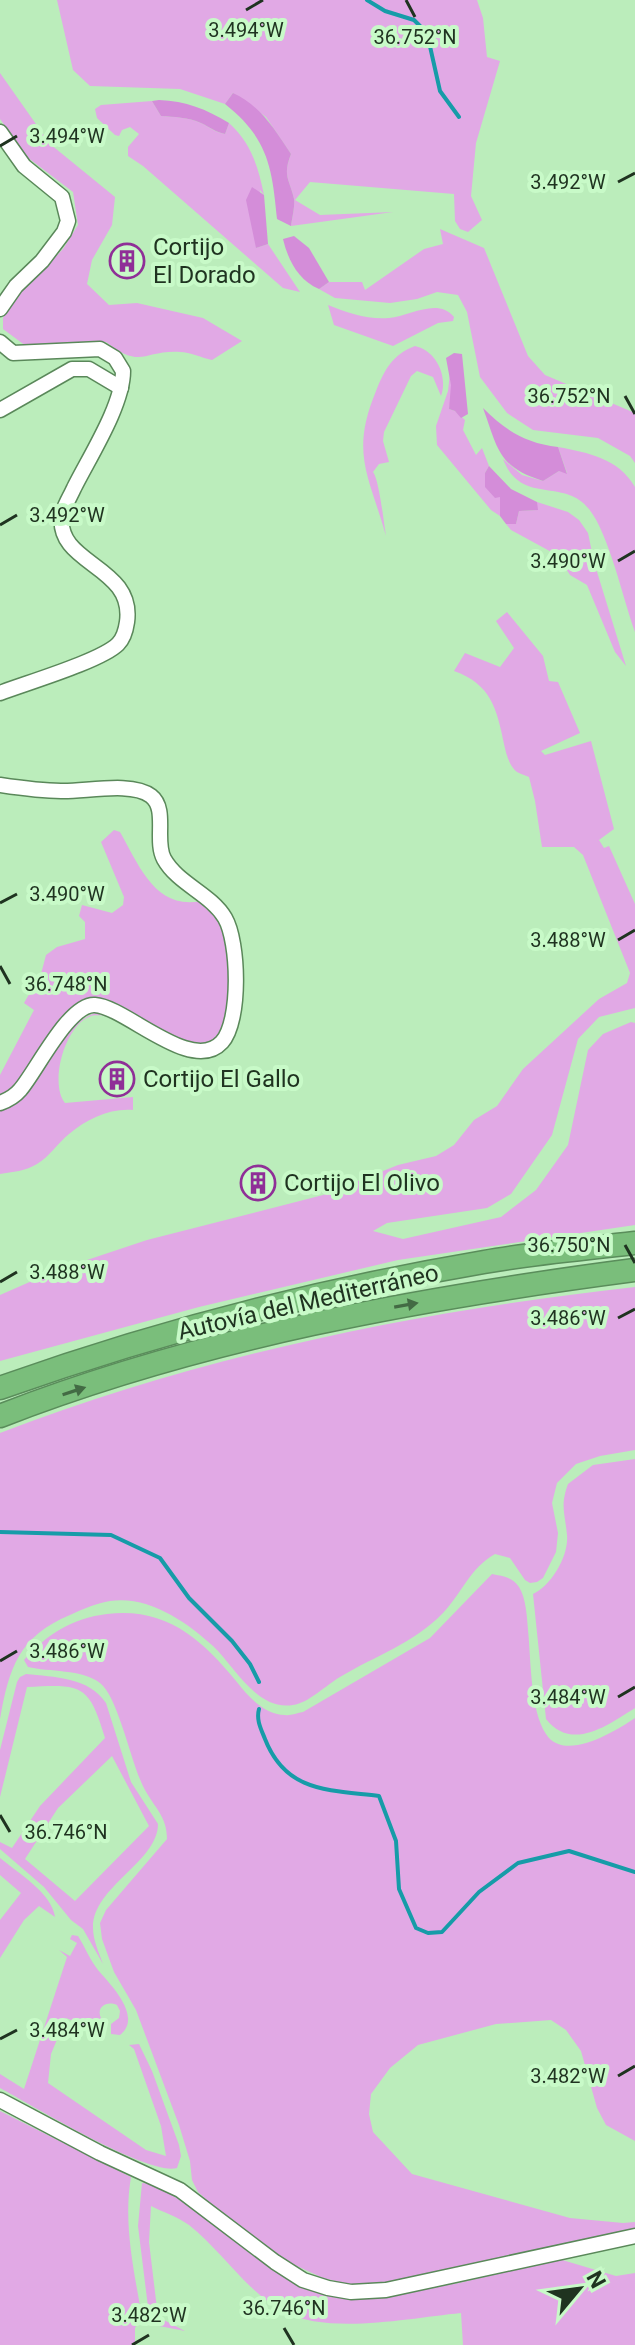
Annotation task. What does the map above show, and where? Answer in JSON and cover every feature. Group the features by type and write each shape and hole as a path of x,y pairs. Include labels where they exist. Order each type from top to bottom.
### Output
{"highway":[{"name":"Autovía del Mediterráneo","path":"0,1388 125,1345 340,1290 486,1262 635,1243"},
{"name":"Autovía del Mediterráneo","path":"0,1416 147,1366 345,1316 486,1291 635,1270"}],"street":[{"path":"0,132 24,166 62,197 68,221 64,232 42,261 16,286 0,309"},
{"path":"0,342 13,353 100,349 115,358 123,371 121,388 98,443 63,510 61,526 67,543 105,572 122,590 128,609 126,627 118,644 109,650 68,669 0,693"},
{"path":"0,410 72,369 89,369 121,388"},
{"path":"0,785 62,791 127,788 150,795 158,805 160,847 165,860 211,901 225,918 230,930 236,999 233,1020 223,1041 214,1049 202,1051 190,1050 108,1010 94,1005 84,1007 71,1018 20,1091 0,1103"},
{"path":"0,2100 100,2153 180,2190 275,2262 303,2280 328,2288 351,2292 386,2290 635,2236"}],"shaded area":[{"path":"57,0 477,0 483,18 487,57 500,61 476,143 471,196 482,220 468,232 460,229 455,221 454,194 310,182 295,200 320,215 393,212 291,226 294,199 287,173 291,154 266,117 233,93 225,104 180,89 90,86 73,70"},
{"path":"0,73 50,144 115,197 112,225 92,260 87,284 109,305 137,303 203,318 242,341 212,360 180,352 135,357 106,342 26,346 3,329 3,318 9,304 63,249 78,225 73,192 27,157 0,119"},
{"path":"233,93 259,111 291,154 287,173 294,199 291,226 277,219 270,169 259,142 251,129 225,104"},
{"path":"152,101 161,116 191,120 225,134 229,123 243,139 256,165 264,195 260,190 256,248 268,244 300,292 283,288 128,156 128,147 139,134 130,127 122,130 119,136 115,135 97,118 95,109 101,105"},
{"path":"152,101 187,104 212,114 229,123 225,134 191,120 161,116"},
{"path":"252,187 264,195 268,244 256,248 246,200"},
{"path":"440,229 484,248 528,356 545,375 635,413 635,463 630,456 598,438 533,430 507,413 480,377 467,312 458,295 437,292 390,303 335,298 319,289 329,282 362,282 365,290 424,249 443,244"},
{"path":"294,236 309,248 329,282 319,289 305,280 291,262 283,239"},
{"path":"328,305 374,318 397,317 432,308 440,308 454,317 453,321 438,323 393,346 334,325"},
{"path":"415,346 435,359 442,373 443,389 441,396 433,377 417,371 411,376 384,432 383,441 389,462 379,464 373,472 386,536 365,464 364,432 368,413 386,369 400,354"},
{"path":"454,353 462,354 468,414 461,418 449,409 451,385 446,358"},
{"path":"450,373 452,394 449,409 465,420 463,430 476,455 482,448 489,466 485,473 500,497 500,516 491,510 437,445 436,426 448,391"},
{"path":"483,408 517,435 558,447 567,474 559,471 543,481 528,476 508,463 492,435"},
{"path":"558,447 602,458 620,469 635,487 635,632 609,550 589,509 568,494 521,482 503,459 522,475 543,481 559,471 567,473"},
{"path":"489,466 511,489 537,502 538,510 519,511 516,524 506,524 500,516 500,497 495,498 485,487 485,473"},
{"path":"537,502 568,512 579,520 588,533 626,666 615,652 587,585 570,575 557,555 511,530 506,524 516,524 519,511 537,510"},
{"path":"507,612 543,656 549,681 558,682 580,733 541,751 545,755 591,741 614,829 599,840 604,848 609,846 635,904 635,1008 599,1017 578,1039 552,1135 511,1194 487,1208 387,1223 373,1231 403,1239 501,1217 536,1190 568,1145 588,1050 603,1034 631,1022 635,1023 635,1225 398,1260 199,1307 0,1361 0,1295 57,1270 147,1240 323,1195 398,1165 436,1156 454,1145 474,1120 497,1106 523,1069 599,999 627,983 630,973 583,855 574,847 542,847 529,777 517,772 510,763 490,699 476,683 454,671 465,653 500,667 514,648 496,621"},
{"path":"114,830 120,832 142,871 160,892 185,902 201,901 223,923 229,958 229,1015 218,1037 202,1046 179,1040 94,1000 18,1085 0,1096 0,1075 34,1010 24,1003 41,974 46,955 57,947 85,939 85,922 79,916 82,905 112,913 123,905 124,897 101,842"},
{"path":"95,1013 109,1016 89,1017 73,1031 59,1069 60,1094 65,1103 133,1097 133,1110 116,1111 91,1119 69,1134 37,1164 24,1170 0,1174 0,1109 29,1089 66,1034 79,1022"},
{"path":"635,1287 635,1450 576,1464 557,1483 552,1503 558,1533 556,1552 543,1578 530,1583 510,1558 495,1554 473,1574 443,1613 420,1633 340,1677 305,1701 293,1705 280,1705 258,1695 213,1646 166,1612 124,1600 100,1603 53,1623 28,1644 13,1669 0,1719 0,1433 154,1381 313,1340 473,1309"},
{"path":"635,1459 635,1708 602,1728 578,1735 567,1734 546,1719 533,1594 552,1577 565,1552 564,1504 568,1484 593,1465"},
{"path":"492,1574 514,1581 523,1597 534,1698 546,1734 554,1742 565,1746 577,1745 616,1730 635,1718 635,2141 606,2125 597,2108 581,2051 566,2030 551,2020 496,2024 418,2045 390,2068 371,2094 369,2114 373,2132 412,2174 570,2218 635,2222 635,2228 410,2279 356,2286 323,2278 288,2262 198,2192 192,2180 190,2161 179,2125 136,2010 114,1972 102,1939 100,1923 106,1910 167,1839 165,1825 140,1779 107,1691 93,1678 28,1667 24,1660 51,1635 72,1623 107,1614 147,1615 195,1639 263,1708 277,1714 291,1715 303,1712 430,1638"},
{"path":"26,1674 70,1680 99,1694 106,1703 131,1782 158,1824 148,1851 113,1887 96,1913 93,1933 103,1964 83,1929 71,1920 44,1887 0,1849 0,1842 12,1848 40,1806 105,1738 94,1707 81,1691 60,1686 27,1687 0,1797 0,1750 20,1677","holes":["112,1756 149,1826 75,1901 25,1859 58,1808"]},
{"path":"0,1858 41,1892 53,1908 55,1917 39,1906 24,1920 0,1958 0,1920 21,1893 0,1875"},
{"path":"72,1935 78,1936 95,1966 117,1992 127,2010 128,2019 120,2035 111,2034 111,2024 119,2018 117,2005 108,2004 101,2008 104,2033 66,2018 51,2054 48,2083 146,2150 166,2156 161,2126 134,2049 129,2045 139,2044 179,2145 181,2156 177,2168 162,2168 116,2151 0,2088 0,2074 24,2089 67,1957 59,1950 70,1956 77,1943 70,1939"},
{"path":"0,2111 131,2177 129,2229 142,2317 135,2328 135,2345 0,2345"},
{"path":"142,2183 154,2184 180,2200 272,2268 334,2295 359,2299 395,2294 459,2283 559,2259 616,2276 635,2273 635,2345 463,2345 461,2313 347,2324 303,2319 284,2312 258,2294 189,2225 151,2206 149,2242 158,2317 185,2331 154,2325 149,2315 138,2226"}],"waterway":[{"path":"367,0 385,11 414,20 427,33 440,91 459,117"},
{"path":"0,1532 111,1535 160,1558 189,1598 232,1641 259,1682"},
{"path":"259,1709 259,1724 274,1757 297,1779 327,1790 379,1796 396,1841 399,1889 416,1928 428,1933 442,1932 479,1892 518,1863 569,1851 635,1872"}],"place":[{"name":"Cortijo El Dorado","path":"127,261"},
{"name":"Cortijo El Gallo","path":"117,1079"},
{"name":"Cortijo El Olivo","path":"258,1183"}]}
